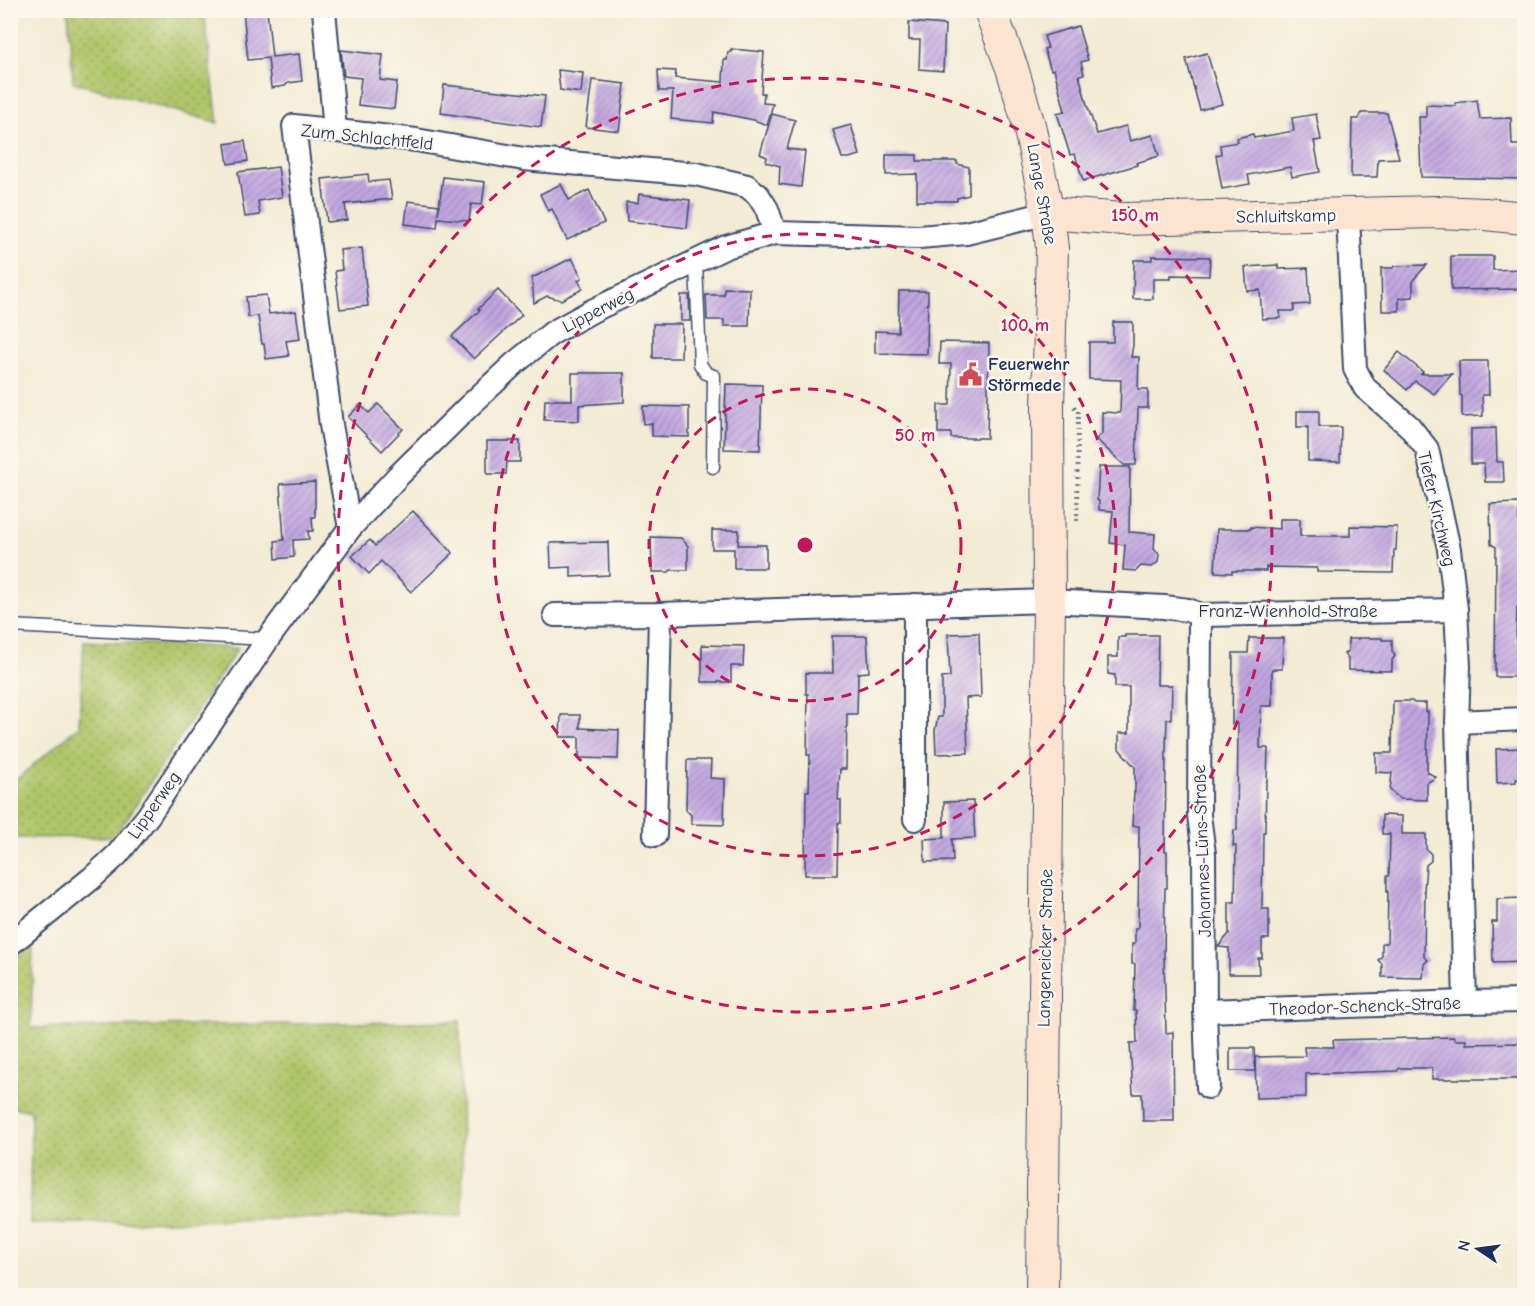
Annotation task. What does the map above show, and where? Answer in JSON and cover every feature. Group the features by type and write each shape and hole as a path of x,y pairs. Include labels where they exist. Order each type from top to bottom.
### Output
{"main road":[{"name":"Lange Straße","path":"990,10 1029,125 1048,213 1052,248 1048,407 1049,601"},
{"name":"Schluitskamp","path":"1048,213 1123,219 1438,212 1524,218"},
{"name":"Langeneicker Straße","path":"1042,1296 1049,601"}],"street":[{"path":"324,10 335,130"},
{"name":"Zum Schlachtfeld","path":"350,528 332,425 294,126 416,140 524,159 696,174 747,186 758,195 767,209 775,233"},
{"name":"Lipperweg","path":"10,944 117,855 148,816 268,639 350,528 398,476 468,407 515,363 552,333 592,311 726,247 775,233 919,237 966,233 1048,213"},
{"name":"Tiefer Kirchweg","path":"1348,214 1355,369 1365,388 1409,426 1427,449 1449,549 1459,666 1457,722 1465,1002"},
{"name":"Franz-Wienhold-Straße","path":"555,615 660,614 1049,601 1164,607 1188,610 1200,615 1456,610"},
{"path":"915,606 915,819"},
{"path":"655,835 660,614"},
{"name":"Johannes-Lüns-Straße","path":"1200,615 1199,815 1204,854 1208,1087"},
{"path":"1457,722 1524,719"},
{"name":"Theodor-Schenck-Straße","path":"1205,1011 1524,1001"}],"lane":[{"path":"696,262 700,364 706,374 714,376 713,466"},
{"path":"10,626 268,639"}],"green space":[{"path":"68,11 204,11 218,123 73,82"},
{"path":"84,641 238,648 115,837 11,838 11,784 79,726"},
{"path":"33,943 31,1028 460,1021 463,1215 30,1224 31,1111 11,1107 10,964"}],"building":[{"path":"243,10 267,10 272,57 299,54 302,81 271,88 268,58 248,60"},
{"path":"909,22 945,25 943,71 919,69 920,40 909,40"},
{"path":"1078,26 1088,60 1081,62 1084,74 1079,75 1097,134 1126,126 1130,141 1153,135 1159,156 1083,181 1075,154 1070,155 1057,113 1065,111 1054,69 1051,70 1044,49 1048,48 1044,36"},
{"path":"731,49 764,52 761,93 764,93 763,103 773,104 767,125 714,112 713,123 671,119 673,91 659,91 658,70 676,71 675,78 723,82 724,60 727,60"},
{"path":"341,50 383,55 380,80 397,82 394,109 358,105 361,78 344,76"},
{"path":"1207,53 1222,104 1200,110 1186,59"},
{"path":"558,70 583,73 581,93 560,90"},
{"path":"592,80 625,84 619,131 586,127"},
{"path":"444,85 545,96 541,127 441,113"},
{"path":"1477,100 1480,119 1511,118 1512,145 1524,145 1524,179 1421,177 1419,117 1426,117 1426,105 1456,106 1455,103"},
{"path":"1361,113 1387,113 1399,158 1378,159 1377,177 1351,177 1352,119 1359,119"},
{"path":"772,114 795,120 787,149 805,151 801,187 779,184 780,166 766,162 767,157 760,154"},
{"path":"1316,114 1321,140 1314,141 1320,172 1292,177 1290,167 1248,175 1250,184 1222,189 1216,155 1221,154 1220,145 1238,142 1237,138 1253,134 1254,138 1294,131 1292,118"},
{"path":"851,125 860,155 842,158 833,130"},
{"path":"245,141 248,161 228,164 225,144"},
{"path":"886,155 917,155 917,161 957,161 957,164 969,167 969,195 957,198 957,201 917,201 917,174 886,175"},
{"path":"278,167 282,197 258,201 260,215 245,217 238,172"},
{"path":"368,174 369,182 389,180 392,199 345,204 347,220 327,222 322,179"},
{"path":"443,177 485,182 482,205 471,204 469,221 438,218 437,228 405,224 408,201 439,205 438,215"},
{"path":"561,184 569,200 589,190 604,223 567,240 552,209 548,211 540,194"},
{"path":"639,194 690,200 687,228 627,221 626,202 638,203"},
{"path":"362,248 368,306 340,309 335,271 342,270 340,250"},
{"path":"1152,256 1210,257 1209,276 1171,275 1171,279 1153,279 1153,299 1133,299 1134,260 1152,260"},
{"path":"1451,256 1493,256 1493,270 1524,269 1524,289 1451,290"},
{"path":"572,258 582,278 578,280 583,289 561,300 547,296 534,303 532,278"},
{"path":"1278,265 1278,269 1308,268 1310,304 1294,305 1294,311 1280,311 1281,318 1262,319 1260,290 1247,291 1245,267"},
{"path":"1427,265 1413,280 1413,297 1399,298 1399,311 1382,311 1381,268"},
{"path":"724,288 750,289 749,326 724,326 724,320 707,320 706,295 724,295"},
{"path":"498,290 522,315 474,359 452,336"},
{"path":"899,291 928,291 927,354 875,353 875,331 898,332"},
{"path":"266,295 269,314 296,311 300,339 286,341 289,356 266,359 258,316 248,317 246,297"},
{"path":"681,295 689,295 690,321 681,321"},
{"path":"1113,322 1133,322 1131,357 1139,357 1138,389 1148,389 1148,408 1138,408 1136,465 1124,465 1096,439 1102,434 1102,412 1120,413 1121,380 1089,379 1089,342 1113,342"},
{"path":"653,324 682,324 681,358 653,358"},
{"name":"Feuerwehr Störmede","path":"940,342 989,343 987,438 951,438 951,433 938,433 938,405 950,405 951,364 939,364"},
{"path":"1399,352 1423,372 1421,374 1452,374 1434,394 1415,381 1407,390 1384,370"},
{"path":"1459,361 1488,361 1489,395 1482,395 1483,416 1462,417"},
{"path":"572,373 624,373 624,402 579,405 579,421 544,420 545,400 572,400"},
{"path":"726,384 762,385 760,450 724,449"},
{"path":"378,404 403,429 382,451 348,417 360,405 369,413"},
{"path":"643,406 689,407 689,437 652,436 652,423 643,424"},
{"path":"1297,411 1319,411 1319,427 1341,427 1340,462 1308,461 1308,427 1297,427"},
{"path":"1496,428 1497,462 1503,462 1504,482 1485,482 1484,464 1471,464 1471,429"},
{"path":"487,441 520,441 520,462 507,462 506,474 487,474"},
{"path":"1099,467 1130,467 1129,532 1155,534 1154,549 1159,554 1158,562 1152,567 1141,566 1136,571 1123,570 1125,545 1110,543 1113,511 1099,510 1097,500"},
{"path":"315,482 315,517 312,517 313,531 308,531 309,539 293,540 294,557 276,559 275,541 284,540 280,484"},
{"path":"1519,503 1519,521 1524,521 1523,607 1517,607 1516,641 1524,641 1524,677 1495,677 1496,547 1491,544 1490,504"},
{"path":"413,511 453,553 411,592 381,561 369,574 352,556 370,540 375,546"},
{"path":"1280,519 1300,519 1300,536 1350,536 1350,526 1397,527 1393,573 1317,572 1317,568 1266,567 1266,571 1215,572 1217,529 1251,529 1251,527 1280,529"},
{"path":"712,530 739,530 738,545 766,545 766,568 734,568 734,549 712,549"},
{"path":"651,537 681,538 688,546 688,570 652,572"},
{"path":"608,542 609,575 571,577 571,567 551,568 550,543"},
{"path":"979,633 981,697 966,698 968,753 936,754 935,730 938,717 942,717 942,678 950,677 948,634"},
{"path":"1125,635 1158,635 1157,685 1172,685 1171,719 1167,719 1166,749 1167,888 1165,888 1164,955 1166,1033 1173,1032 1174,1121 1143,1121 1142,1094 1133,1094 1130,1043 1137,1043 1136,1011 1134,1011 1135,964 1132,964 1132,944 1135,944 1135,928 1138,928 1139,826 1132,826 1135,767 1119,749 1119,733 1129,733 1129,687 1115,687 1115,675 1108,674 1108,657 1118,657 1118,637 1125,637"},
{"path":"832,636 867,636 869,672 858,673 857,714 847,714 846,769 840,769 838,800 841,800 841,823 838,823 837,875 805,875 806,791 809,791 810,755 807,755 806,673 833,673"},
{"path":"1249,638 1283,638 1282,669 1272,669 1272,706 1261,706 1260,748 1268,748 1265,832 1263,832 1262,909 1269,909 1269,939 1262,939 1262,958 1258,958 1259,974 1229,974 1229,948 1218,947 1229,934 1229,902 1235,902 1236,846 1233,846 1234,830 1237,830 1238,724 1232,724 1233,653 1248,653"},
{"path":"1348,639 1392,640 1392,651 1395,656 1392,660 1392,671 1348,670 1348,659 1344,654 1348,651"},
{"path":"702,645 744,646 743,666 731,666 731,682 702,682"},
{"path":"1393,701 1426,703 1426,712 1428,712 1427,772 1436,777 1427,783 1427,800 1400,799 1390,790 1392,773 1376,772 1376,753 1392,753"},
{"path":"561,715 580,715 580,728 619,730 618,759 579,758 579,737 560,737"},
{"path":"1524,748 1524,779 1497,783 1496,749"},
{"path":"687,760 711,760 710,778 725,779 724,825 691,824 691,815 686,810"},
{"path":"973,801 975,838 952,839 953,861 925,862 924,839 944,838 944,802"},
{"path":"1382,815 1402,816 1402,834 1426,834 1426,849 1431,854 1431,861 1426,865 1424,891 1424,957 1428,960 1424,964 1423,978 1382,977 1382,964 1378,960 1382,956 1382,943 1387,943 1387,876 1389,876 1390,834 1382,834"},
{"path":"1522,898 1523,962 1493,963 1492,922 1497,922 1497,899"},
{"path":"1454,1037 1454,1040 1466,1040 1466,1044 1524,1044 1524,1079 1432,1079 1432,1068 1306,1074 1306,1097 1256,1098 1255,1057 1305,1056 1304,1047 1334,1047 1333,1040"},
{"path":"1230,1048 1254,1048 1255,1071 1230,1071"}],"place":[{"name":"Feuerwehr Störmede","path":"970,374"}]}
